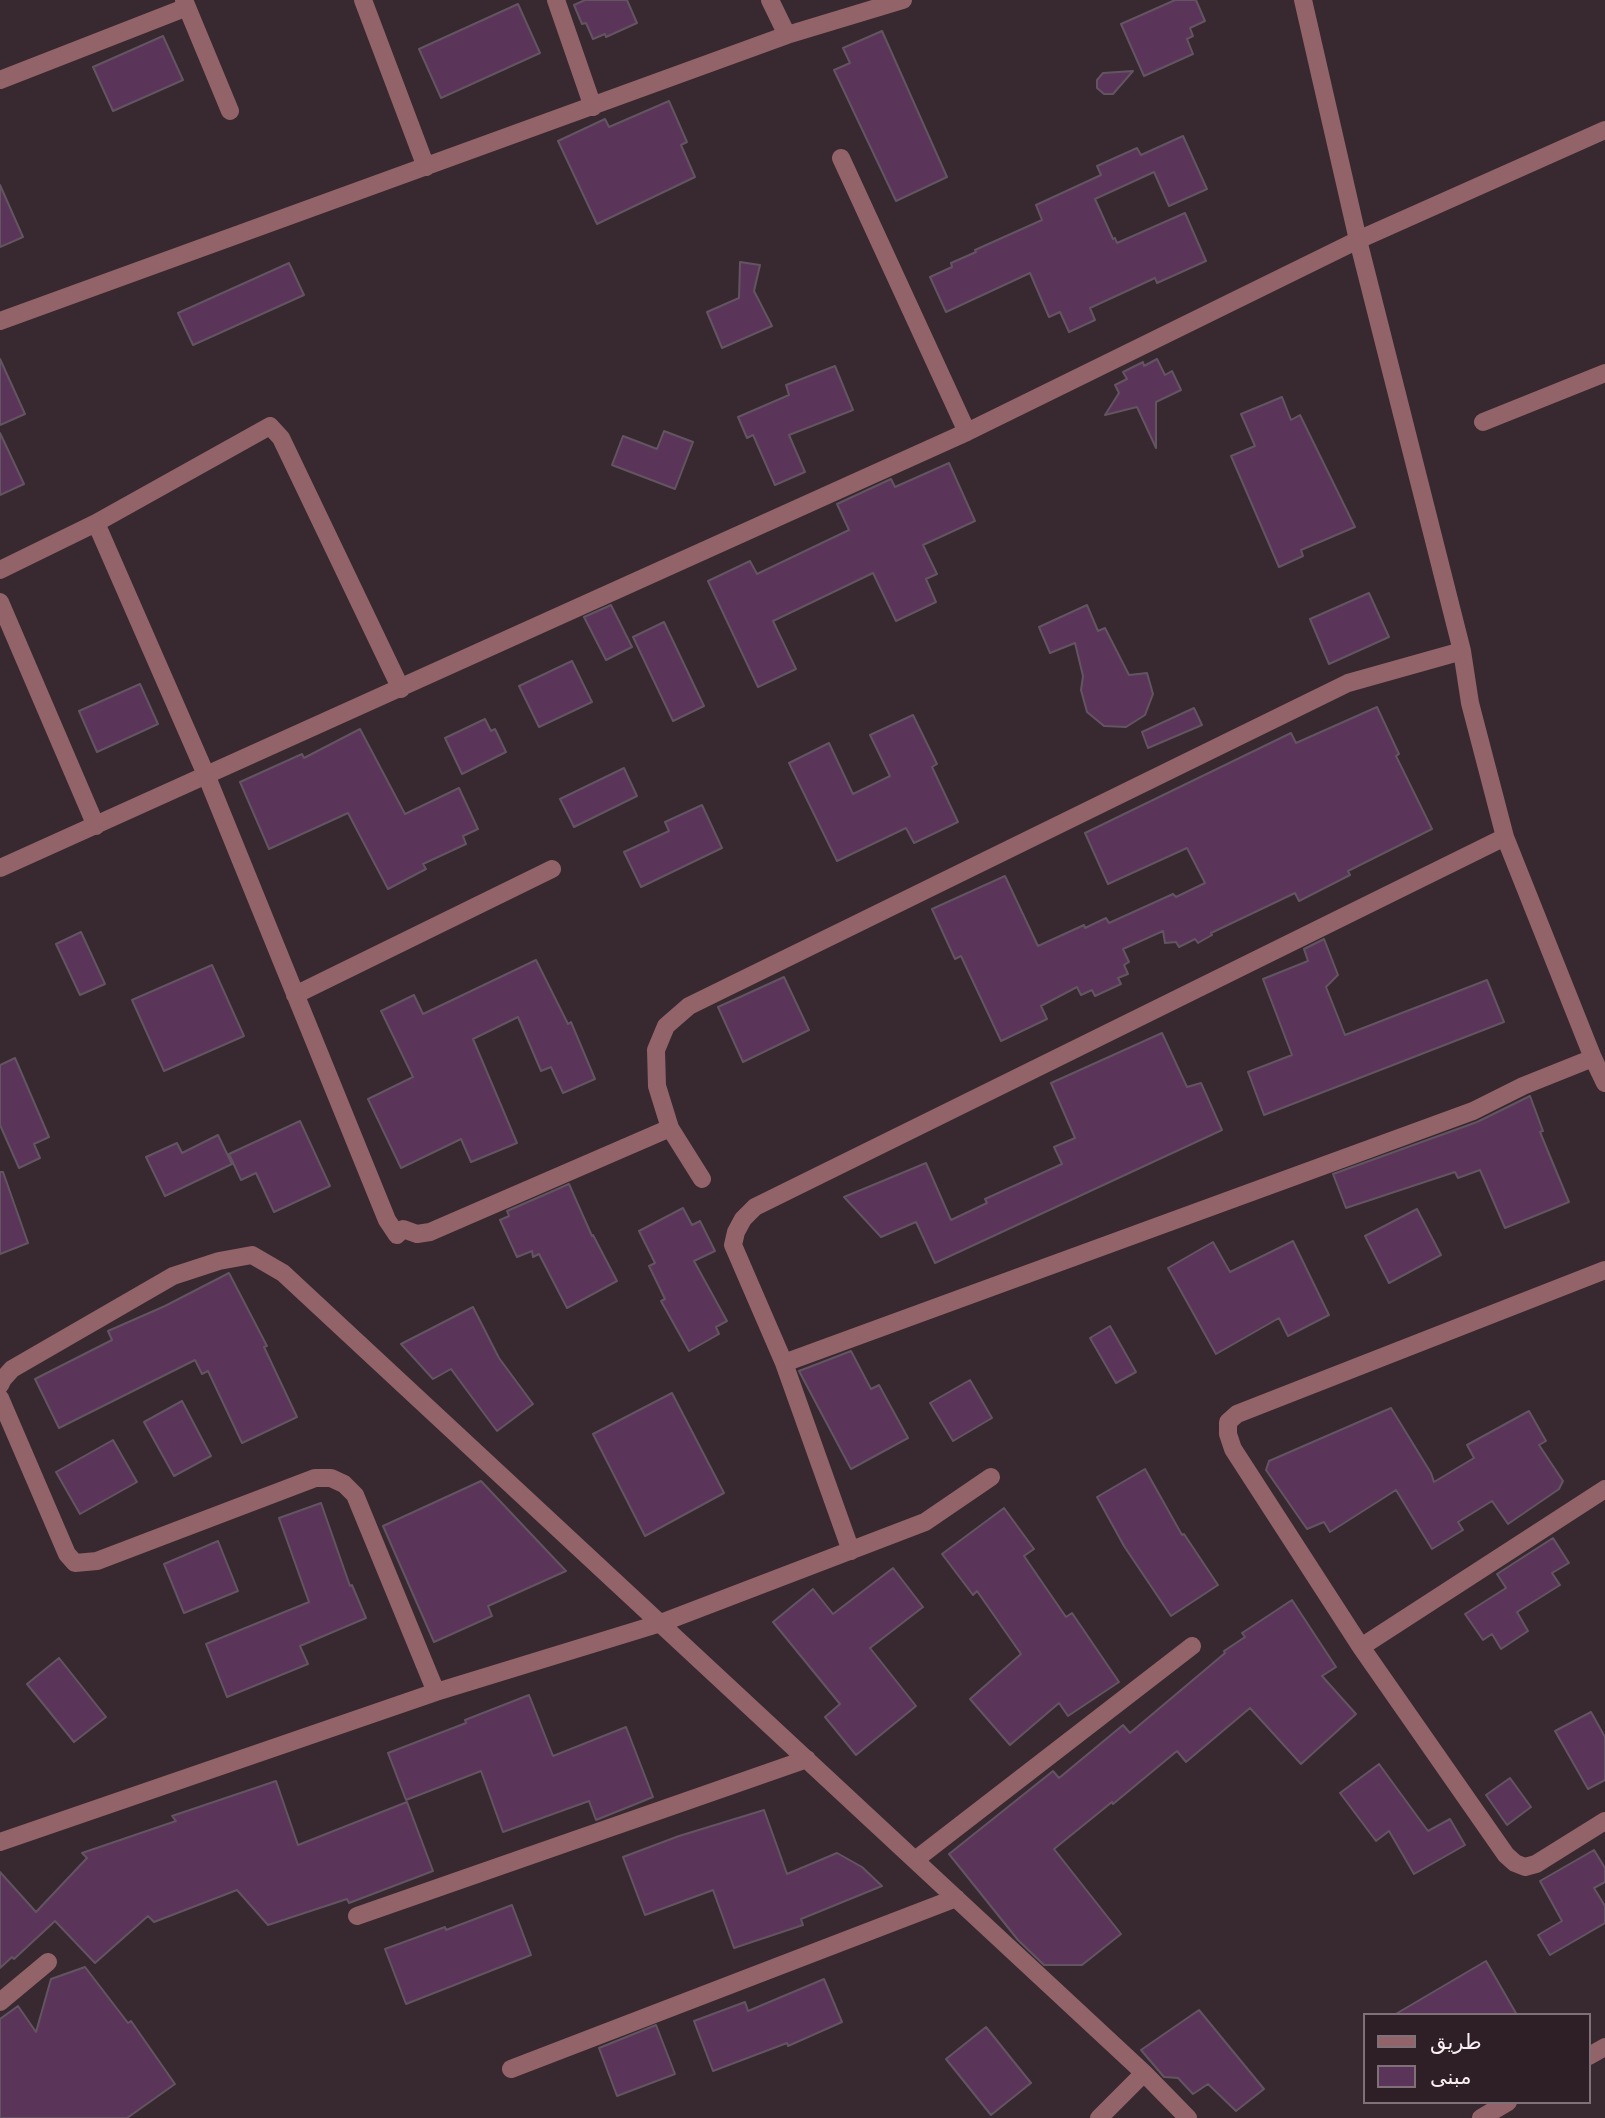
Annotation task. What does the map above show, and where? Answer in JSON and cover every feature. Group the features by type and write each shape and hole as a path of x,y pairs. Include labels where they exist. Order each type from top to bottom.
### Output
{"street":[{"path":"363,0 426,167"},
{"path":"556,0 593,107"},
{"path":"770,0 787,35"},
{"path":"0,321 787,35 903,0"},
{"path":"1303,0 1358,240 1462,651 1470,703 1506,837 1593,1059 1605,1083"},
{"path":"0,80 185,4 229,111"},
{"path":"0,868 207,777 967,432 1358,240 1605,130"},
{"path":"841,158 967,432"},
{"path":"1483,422 1605,373"},
{"path":"0,570 96,523 270,426 281,438 401,689"},
{"path":"96,523 207,777 387,1220 397,1236 403,1229 417,1234 430,1232 670,1128"},
{"path":"0,603 96,826"},
{"path":"702,1179 670,1128 657,1086 656,1050 666,1027 689,1006 1348,683 1462,651"},
{"path":"851,1551 784,1363 733,1245 736,1232 755,1207 1506,837"},
{"path":"295,995 552,869"},
{"path":"784,1363 1473,1111 1523,1086 1593,1059"},
{"path":"0,1385 12,1369 173,1276 219,1261 252,1255 283,1273 1144,2073 1188,2118"},
{"path":"1605,1270 1237,1414 1228,1422 1228,1434 1233,1449 1361,1647 1506,1855 1525,1867 1536,1864 1605,1821"},
{"path":"0,1398 68,1554 75,1563 97,1562 315,1478 331,1478 344,1484 355,1495 436,1692"},
{"path":"0,1842 436,1692 661,1623 925,1522 992,1478"},
{"path":"1361,1647 1605,1489"},
{"path":"915,1860 1192,1646"},
{"path":"357,1916 807,1759"},
{"path":"511,2069 956,1898"},
{"path":"0,2002 48,1962"},
{"path":"1099,2118 1144,2073"},
{"path":"1481,2118 1505,2104"}],"building":[{"path":"585,0 627,0 637,23 606,37 605,34 593,39 586,23 582,24 574,5"},
{"path":"1175,0 1196,0 1205,21 1190,28 1193,36 1187,39 1193,54 1144,76 1121,24"},
{"path":"518,4 540,53 441,98 419,49"},
{"path":"882,31 947,177 896,201 834,70 850,63 843,48"},
{"path":"163,36 183,80 113,111 93,67"},
{"path":"1133,71 1113,94 1104,94 1097,88 1097,80 1103,73"},
{"path":"669,101 687,142 681,145 695,177 597,224 558,141 605,119 609,127"},
{"path":"1183,136 1207,189 1169,206 1154,172 1095,199 1117,243 1185,213 1206,261 1157,283 1155,278 1090,308 1095,320 1069,332 1060,312 1049,317 1030,273 946,312 930,277 952,267 951,263 976,252 975,250 1042,220 1036,205 1101,175 1097,166 1137,148 1141,155"},
{"path":"0,185 23,237 0,247"},
{"path":"740,262 760,265 754,291 772,326 722,348 707,312 739,298"},
{"path":"289,263 304,295 193,345 178,313"},
{"path":"0,359 25,414 0,425"},
{"path":"1157,359 1165,375 1172,371 1181,390 1156,402 1156,448 1137,407 1105,415 1119,393 1115,385 1127,379 1123,372 1143,362 1144,366"},
{"path":"835,366 853,410 789,435 805,472 775,485 753,435 747,438 738,417 789,395 786,385"},
{"path":"1282,397 1291,420 1300,415 1355,527 1301,550 1303,556 1279,567 1231,456 1255,446 1241,414"},
{"path":"664,431 693,442 675,489 612,465 623,436 657,449"},
{"path":"0,433 24,484 0,495"},
{"path":"949,463 975,521 923,545 937,574 926,579 936,602 896,621 873,573 773,621 796,669 758,687 708,581 750,561 757,574 849,530 837,504 891,479 895,487"},
{"path":"1369,593 1389,637 1329,664 1310,619"},
{"path":"611,605 632,647 606,660 584,617"},
{"path":"1087,605 1098,631 1105,628 1129,675 1147,673 1153,694 1145,715 1126,727 1104,726 1087,712 1081,690 1083,676 1075,643 1050,653 1039,627"},
{"path":"664,622 704,706 673,721 633,637"},
{"path":"572,661 592,702 539,727 519,686"},
{"path":"140,684 158,724 97,752 79,711"},
{"path":"1377,707 1399,754 1396,756 1432,829 1348,871 1350,875 1299,901 1295,893 1211,933 1212,935 1198,943 1195,939 1179,947 1176,942 1165,943 1163,931 1123,949 1129,962 1124,965 1128,974 1118,978 1121,984 1095,996 1092,990 1081,995 1077,987 1041,1006 1047,1019 1001,1041 961,956 955,959 932,909 1005,876 1038,946 1084,925 1085,928 1106,918 1109,923 1173,894 1176,897 1205,883 1187,848 1108,884 1085,833 1291,733 1296,743"},
{"path":"1194,708 1202,725 1148,748 1142,732"},
{"path":"913,715 937,764 932,767 958,822 914,843 906,828 837,861 789,763 829,743 853,794 890,776 870,735"},
{"path":"485,719 491,731 495,729 506,752 462,774 445,738"},
{"path":"360,729 405,814 459,788 478,829 463,836 466,844 423,864 426,869 388,889 348,813 269,849 240,782 302,754 304,758"},
{"path":"624,768 637,796 574,827 560,799"},
{"path":"702,805 722,848 641,887 624,852 669,831 665,822"},
{"path":"81,932 105,984 80,995 56,944"},
{"path":"1324,939 1338,975 1326,987 1345,1035 1487,980 1504,1022 1264,1115 1248,1072 1292,1055 1263,979 1308,961 1304,949"},
{"path":"536,960 568,1024 571,1022 595,1079 563,1093 551,1067 541,1071 518,1017 473,1039 517,1143 471,1162 461,1139 401,1168 368,1099 413,1077 381,1011 414,995 423,1014"},
{"path":"212,965 244,1036 164,1071 132,1000"},
{"path":"784,977 809,1030 743,1062 718,1007"},
{"path":"1162,1033 1187,1087 1201,1083 1222,1130 935,1263 916,1222 881,1237 844,1197 926,1163 951,1220 987,1203 985,1199 1062,1164 1054,1147 1075,1138 1051,1083"},
{"path":"15,1058 49,1137 34,1144 40,1158 19,1168 0,1125 0,1065"},
{"path":"1530,1096 1543,1131 1540,1132 1569,1202 1505,1228 1480,1170 1458,1178 1455,1172 1346,1208 1333,1174 1477,1122"},
{"path":"300,1121 330,1186 274,1212 256,1173 241,1180 229,1154"},
{"path":"218,1135 232,1164 165,1196 146,1157 177,1143 182,1153"},
{"path":"0,1172 3,1172 28,1243 0,1254"},
{"path":"569,1184 592,1236 617,1281 567,1308 539,1254 533,1257 532,1251 517,1257 500,1220 509,1216 507,1211"},
{"path":"683,1208 692,1225 700,1221 715,1251 694,1261 727,1321 716,1327 719,1334 689,1351 661,1301 665,1299 649,1266 655,1263 639,1231"},
{"path":"1417,1209 1441,1255 1389,1283 1365,1236"},
{"path":"1293,1241 1329,1315 1288,1336 1279,1318 1216,1354 1168,1268 1213,1242 1230,1272"},
{"path":"229,1273 267,1346 264,1347 297,1417 242,1443 208,1371 202,1374 195,1360 59,1428 35,1379 112,1340 108,1331"},
{"path":"473,1307 499,1358 533,1404 497,1431 451,1369 433,1379 401,1344"},
{"path":"1110,1326 1136,1372 1116,1383 1090,1338"},
{"path":"851,1351 871,1389 879,1385 908,1438 851,1469 799,1371"},
{"path":"970,1380 992,1418 953,1441 930,1403"},
{"path":"672,1393 724,1493 645,1536 593,1434"},
{"path":"182,1401 211,1456 174,1476 144,1422"},
{"path":"1391,1408 1434,1482 1474,1458 1467,1445 1529,1411 1546,1441 1539,1445 1563,1481 1559,1489 1508,1524 1492,1501 1458,1522 1463,1530 1432,1549 1396,1490 1330,1532 1324,1522 1307,1529 1266,1470 1269,1461"},
{"path":"113,1440 137,1482 80,1514 56,1472"},
{"path":"1145,1469 1182,1535 1184,1534 1218,1585 1171,1616 1124,1546 1097,1497"},
{"path":"481,1481 566,1571 488,1606 492,1616 434,1642 383,1526"},
{"path":"321,1503 350,1586 352,1585 366,1618 300,1646 308,1664 227,1697 206,1644 309,1602 279,1518"},
{"path":"1004,1508 1034,1549 1024,1556 1066,1617 1072,1613 1119,1682 1068,1716 1059,1703 1010,1745 970,1699 1021,1654 977,1591 973,1595 942,1554"},
{"path":"1553,1538 1569,1563 1552,1573 1560,1585 1517,1612 1528,1631 1501,1649 1492,1634 1483,1640 1465,1614 1506,1588 1497,1574"},
{"path":"218,1541 238,1591 184,1613 164,1564"},
{"path":"893,1568 923,1607 870,1648 916,1706 856,1755 825,1717 840,1704 773,1622 813,1589 833,1614"},
{"path":"1292,1600 1336,1667 1322,1676 1356,1714 1301,1764 1250,1708 1186,1762 1177,1751 1113,1804 1112,1802 1054,1849 1121,1934 1082,1965 1044,1965 1018,1940 949,1854 1053,1771 1059,1778 1123,1725 1130,1733 1225,1653 1224,1651 1245,1637 1242,1633"},
{"path":"59,1658 106,1717 74,1742 27,1684"},
{"path":"529,1695 553,1756 626,1727 653,1797 596,1820 589,1801 503,1832 481,1771 406,1800 388,1753"},
{"path":"1591,1712 1605,1737 1605,1780 1588,1789 1555,1731"},
{"path":"1379,1764 1428,1831 1450,1819 1465,1845 1414,1874 1389,1831 1376,1841 1340,1793"},
{"path":"1510,1778 1531,1807 1507,1825 1486,1795"},
{"path":"276,1781 298,1845 407,1802 433,1871 349,1903 347,1899 268,1925 237,1890 154,1922 148,1916 95,1963 55,1921 14,1959 12,1957 0,1968 0,1872 36,1912 87,1858 82,1853 176,1821 172,1816"},
{"path":"764,1810 787,1874 837,1853 862,1867 882,1886 801,1919 803,1925 734,1948 713,1890 645,1915 623,1857 679,1836"},
{"path":"1594,1850 1605,1868 1605,1882 1594,1888 1605,1906 1605,1923 1550,1955 1538,1935 1562,1921 1540,1881"},
{"path":"512,1905 531,1955 406,2004 385,1949"},
{"path":"1486,1961 1516,2013 1397,2013"},
{"path":"85,1967 128,2023 131,2021 175,2084 127,2118 0,2118 0,2019 18,2006 36,2032 51,1979"},
{"path":"824,1979 842,2022 788,2046 787,2043 713,2071 694,2021 745,2002 748,2011"},
{"path":"1199,2010 1264,2089 1236,2111 1208,2084 1193,2094 1178,2078 1164,2077 1141,2050"},
{"path":"656,2025 675,2074 617,2096 599,2048"},
{"path":"986,2027 1031,2083 991,2115 946,2059"}]}
